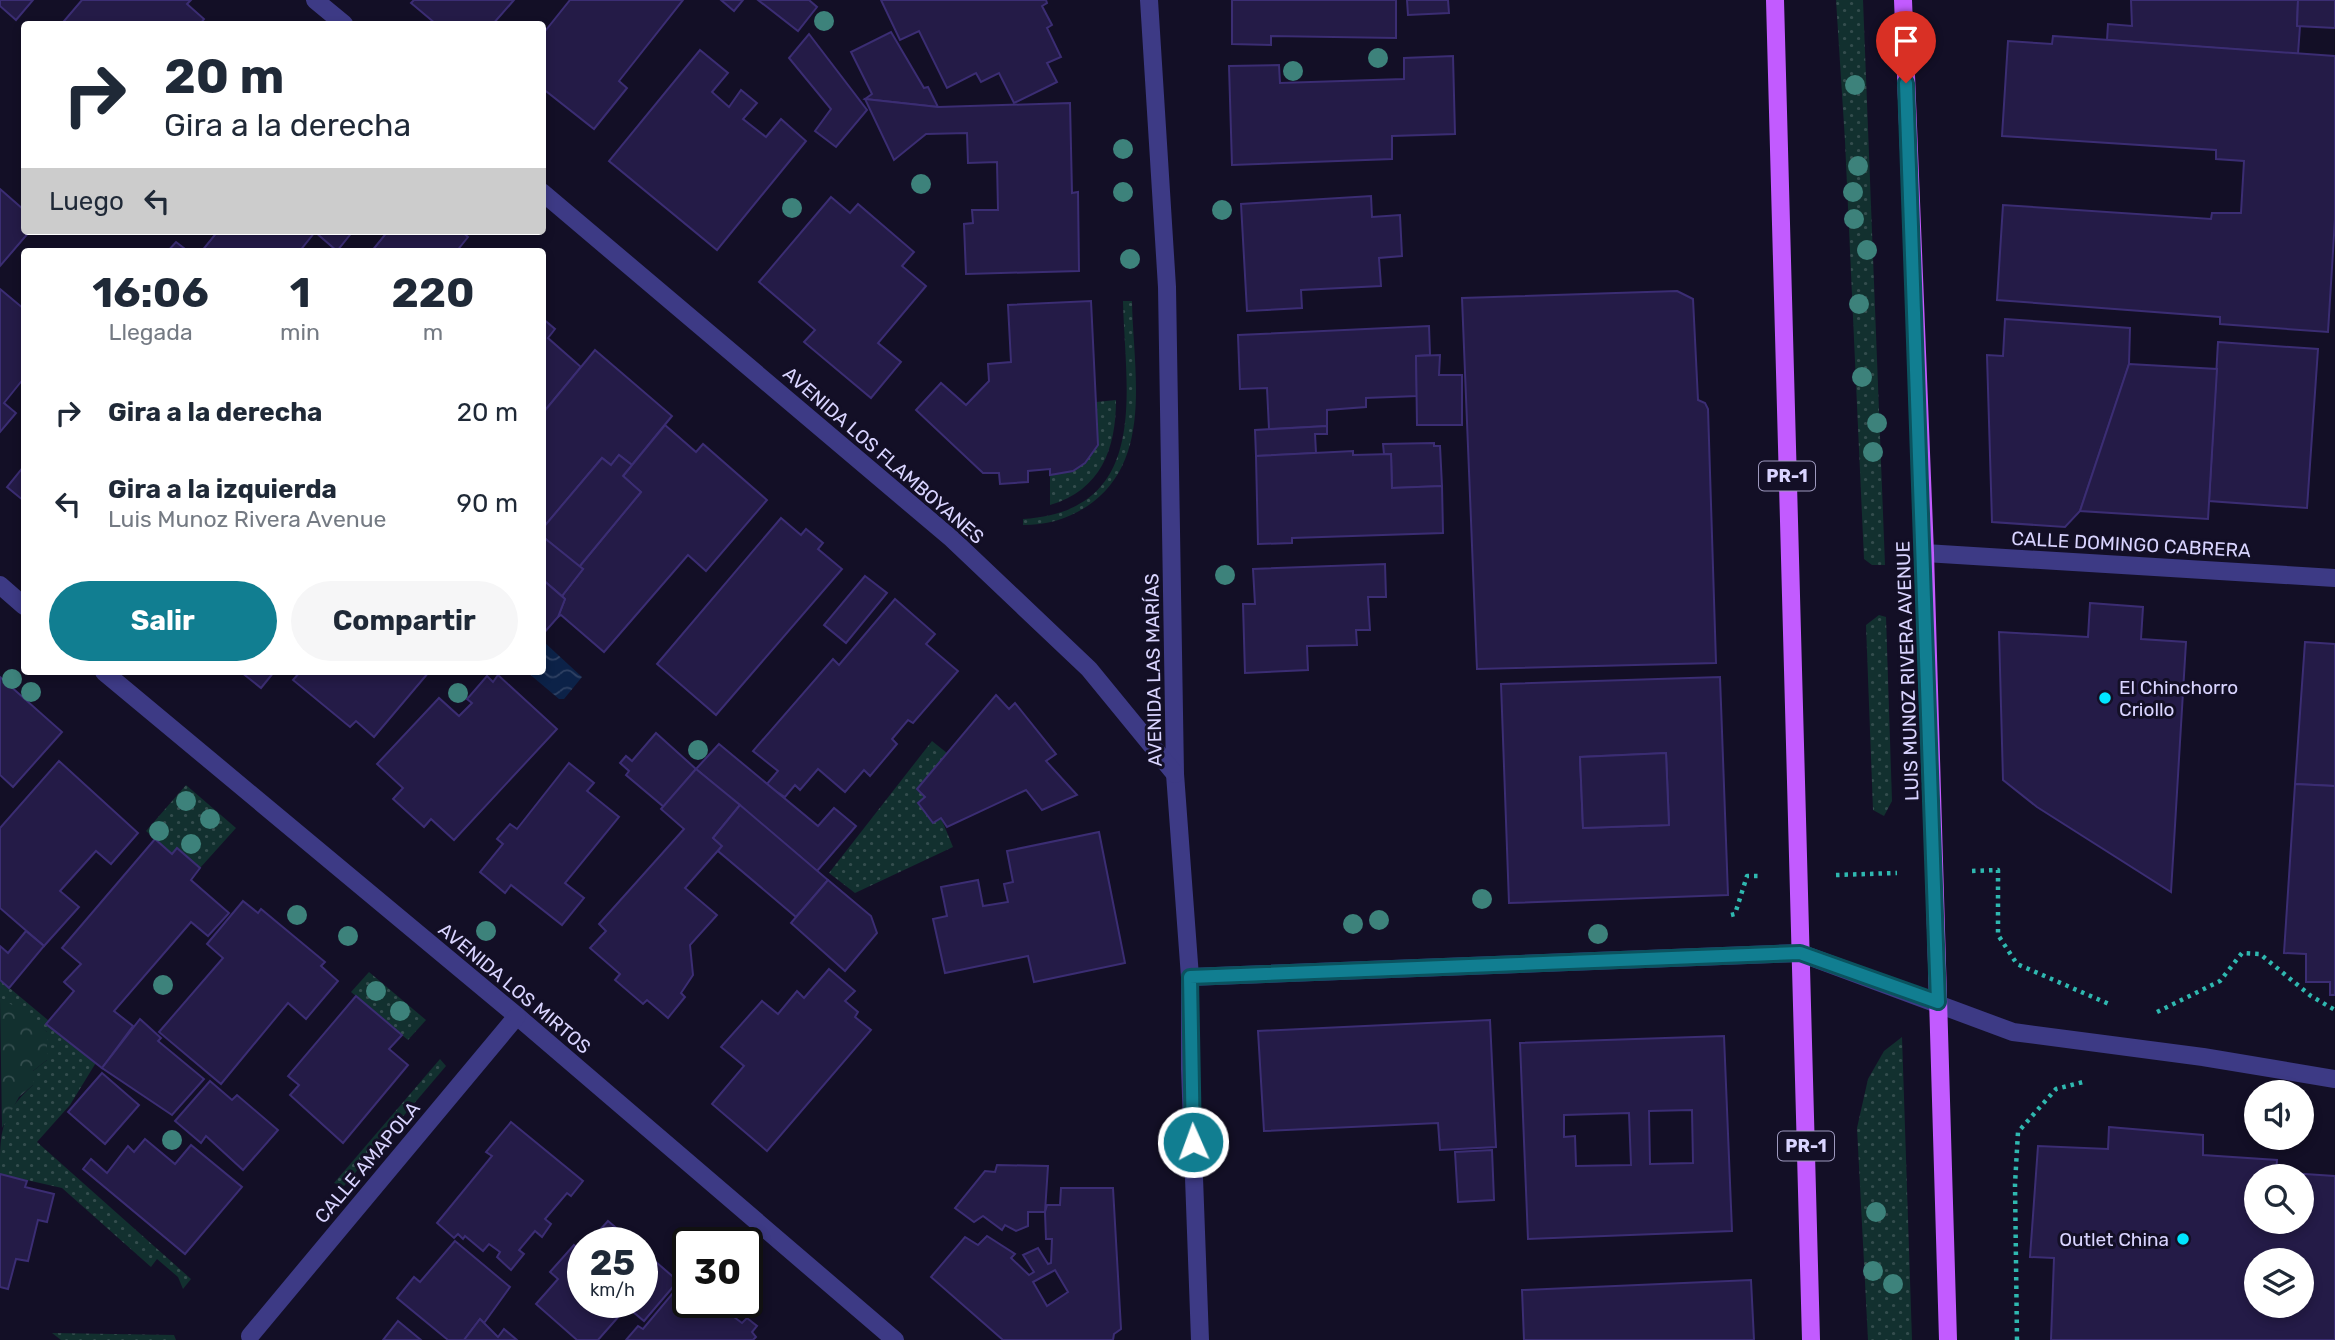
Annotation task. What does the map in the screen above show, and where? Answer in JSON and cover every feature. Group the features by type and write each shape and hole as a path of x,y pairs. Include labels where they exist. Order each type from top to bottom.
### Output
{"main road":[{"name":"PR-1","path":"1775,0 1811,1340"},
{"name":"LUIS MUNOZ RIVERA AVENUE","path":"1903,0 1925,553 1948,1340"}],"street":[{"path":"315,0 340,21"},
{"name":"AVENIDA LAS MARÍAS","path":"1149,0 1167,287 1175,774 1190,977 1190,1069 1200,1340"},
{"name":"AVENIDA LOS FLAMBOYANES","path":"546,195 952,539 1089,669 1175,774"},
{"name":"CALLE DOMINGO CABRERA","path":"1925,553 2335,578"},
{"path":"0,585 21,603"},
{"name":"AVENIDA LOS MIRTOS","path":"108,675 517,1016 895,1340"},
{"path":"1190,977 1800,953 2013,1032 2203,1057 2335,1079"},
{"name":"CALLE AMAPOLA","path":"250,1336 517,1016"}],"path":[{"path":"2017,1340 2015,1184 2018,1132 2056,1089 2093,1079"}],"green space":[{"path":"1836,0 1863,0 1885,565 1872,565 1864,559"},
{"path":"1123,301 1132,301 1136,382 1132,436 1125,461 1112,483 1085,508 1060,520 1023,525 1023,519 1064,511 1093,494 1112,470 1122,441 1126,407"},
{"path":"1116,400 1113,435 1102,465 1082,489 1050,505 1050,475 1067,472 1087,460 1096,442 1096,402"},
{"path":"1879,615 1886,617 1892,801 1884,816 1873,810 1866,625"},
{"path":"932,741 947,753 917,788 925,797 918,803 933,823 941,818 953,847 855,893 829,873"},
{"path":"186,785 236,828 200,868 177,849 172,854 146,831"},
{"path":"369,972 426,1020 408,1040 351,992"},
{"path":"0,980 97,1061 70,1105 37,1142 191,1279 183,1289 178,1277 157,1259 151,1267 62,1188 0,1174 4,1125 14,1106 33,1085 33,1071 47,1060 47,1032 0,998"},
{"path":"0,998 21,1010 47,1032 47,1060 33,1071 33,1085 19,1097 2,1128"},
{"path":"1902,1037 1912,1340 1868,1340 1857,1128 1868,1079 1884,1051"},
{"path":"440,1059 446,1066 344,1186 334,1183"},
{"path":"52,1333 174,1335 176,1340 61,1340"}],"water":[{"path":"546,644 582,677 564,699 559,699 531,675 546,675"}],"building":[{"path":"0,0 33,0 16,20 0,6"},
{"path":"82,0 191,0 187,4 204,19 202,21 64,21"},
{"path":"414,0 514,0 496,21 432,21 411,3"},
{"path":"570,0 683,0 619,81 627,88 594,129 546,91 546,30"},
{"path":"721,0 743,0 734,11"},
{"path":"758,0 809,0 817,7 798,31"},
{"path":"881,0 1046,0 1047,3 1042,6 1052,25 1047,28 1061,57 1047,63 1057,82 1014,103 999,73 981,82 976,73 947,88 919,31 900,40"},
{"path":"1232,0 1396,0 1396,38 1271,36 1271,45 1232,44"},
{"path":"1407,0 1448,0 1449,13 1408,15"},
{"path":"2131,0 2298,0 2298,54 2107,40 2108,24 2132,26"},
{"path":"2298,0 2335,0 2335,28 2297,26"},
{"path":"891,32 924,88 928,87 938,107 865,99 872,94 851,52"},
{"path":"809,34 867,110 836,147 815,131 831,109 789,58"},
{"path":"2053,36 2335,56 2335,219 2328,332 2220,324 2220,317 1997,300 2003,205 2211,219 2212,213 2241,213 2244,161 2216,159 2216,150 2002,136 2008,41 2052,44"},
{"path":"700,50 728,73 712,92 729,107 741,90 757,103 743,119 766,137 781,119 806,141 717,250 609,161"},
{"path":"1453,56 1455,134 1392,136 1392,159 1232,165 1229,66 1279,65 1280,83 1404,79 1404,58"},
{"path":"865,99 938,107 1070,103 1072,193 1078,192 1079,271 966,274 964,224 973,223 972,210 998,210 997,162 968,163 967,133 926,134 894,160"},
{"path":"0,189 21,207 21,235 27,235 0,266"},
{"path":"1371,196 1372,217 1400,215 1402,256 1379,258 1381,286 1301,290 1302,308 1247,311 1241,204"},
{"path":"831,197 850,213 858,204 914,252 902,266 926,286 878,343 901,362 871,398 804,342 815,330 759,282"},
{"path":"215,235 313,235 302,248 204,248"},
{"path":"318,235 350,235 339,248 334,248"},
{"path":"385,235 468,237 459,248 374,248"},
{"path":"176,242 184,248 171,248"},
{"path":"0,289 21,306 21,382 4,403 16,413 0,432"},
{"path":"1677,291 1693,299 1698,400 1705,403 1708,409 1716,663 1477,669 1462,298"},
{"path":"1091,301 1098,445 1085,463 1073,471 1050,475 1050,469 1028,471 1028,482 1000,484 999,473 983,473 916,410 941,383 966,405 989,381 988,364 1011,362 1008,305"},
{"path":"2005,319 2130,328 2129,364 2080,511 2065,527 1992,522 1987,355 2003,356"},
{"path":"546,321 555,329 548,338 581,367 546,409"},
{"path":"1429,326 1430,355 1416,356 1417,396 1366,398 1366,407 1327,410 1327,426 1269,429 1267,388 1240,389 1238,335"},
{"path":"2218,342 2318,349 2307,508 2209,501"},
{"path":"595,350 672,416 632,465 619,455 611,465 602,458 546,524 546,409"},
{"path":"1440,355 1439,375 1462,375 1462,425 1417,425 1416,356"},
{"path":"2129,364 2217,369 2208,519 2080,511"},
{"path":"665,425 696,452 703,444 767,500 706,571 688,555 604,652 561,615 558,617 565,599 562,596 583,569 579,567 641,492 623,476"},
{"path":"1327,426 1327,434 1315,434 1316,453 1256,456 1255,430"},
{"path":"1434,443 1434,446 1440,446 1442,486 1392,488 1391,454 1384,454 1383,444"},
{"path":"1353,451 1353,455 1391,454 1392,488 1442,486 1443,533 1292,538 1292,543 1258,544 1256,456"},
{"path":"619,455 632,465 623,476 641,492 579,567 546,539 546,524 602,458 611,465"},
{"path":"21,470 21,499 7,487"},
{"path":"781,518 801,535 806,529 823,543 818,549 842,569 716,715 657,664"},
{"path":"546,539 583,569 562,596 546,582"},
{"path":"1385,564 1386,597 1368,597 1370,630 1356,630 1357,645 1307,646 1308,670 1245,673 1243,604 1255,604 1253,569"},
{"path":"865,576 887,593 846,643 824,625"},
{"path":"546,582 565,599 558,617 546,630"},
{"path":"895,599 935,634 926,644 958,671 913,723 908,720 892,739 897,744 870,776 864,770 845,792 818,769 800,790 795,785 785,797 766,785 778,771 753,751 833,659 839,665"},
{"path":"2090,603 2143,607 2141,639 2186,642 2171,892 2037,807 2003,780 1999,632 2088,637"},
{"path":"2305,642 2335,644 2335,786 2295,784"},
{"path":"245,675 272,675 261,688"},
{"path":"297,675 426,675 374,737 356,721 350,727 293,680"},
{"path":"498,675 557,729 454,840 431,819 424,827 393,799 403,788 377,764 439,698 459,716 472,703 467,699 487,676 493,682"},
{"path":"0,677 62,732 13,787 0,775"},
{"path":"1720,677 1728,895 1509,903 1501,684","holes":["1666,753 1669,825 1583,828 1580,757"]},
{"path":"996,695 1009,709 1015,703 1056,754 1046,761 1077,795 1042,810 1026,790 947,827 941,818 933,823 918,803 925,797 917,789"},
{"path":"656,733 696,769 664,807 626,775 629,771 620,763 626,756 632,761"},
{"path":"719,744 818,826 834,808 856,826 817,871 696,769"},
{"path":"1666,753 1669,825 1583,828 1580,757"},
{"path":"59,761 138,833 111,864 96,851 60,891 79,907 44,946 0,908 0,828"},
{"path":"569,763 594,783 587,791 619,817 565,883 584,898 562,925 511,885 505,893 480,872 503,844 497,839 510,824 517,829"},
{"path":"696,769 740,805 713,838 722,846 685,888 717,915 690,945 693,975 681,993 685,997 668,1018 647,1000 643,1004 615,980 620,974 590,948 606,931 599,924 684,829 661,809"},
{"path":"2295,784 2335,786 2335,995 2330,995 2330,982 2306,982 2306,954 2284,953"},
{"path":"740,805 828,880 796,917 718,851 722,846 713,838"},
{"path":"1099,832 1125,963 1034,982 1028,956 945,973 933,919 947,916 941,887 978,880 983,906 1008,902 1004,884 1013,882 1007,851"},
{"path":"155,839 172,854 177,848 200,868 191,880 229,913 208,936 191,922 114,1011 133,1026 102,1068 46,1024 74,991 64,982 81,964 62,948"},
{"path":"828,880 871,916 877,933 845,971 791,923"},
{"path":"243,901 258,913 261,909 325,962 321,966 338,981 306,1019 288,1003 221,1084 159,1032 223,958 207,944"},
{"path":"26,931 44,946 9,988 0,980 0,946 8,953"},
{"path":"829,969 855,991 845,1001 858,1012 855,1017 871,1030 767,1151 712,1104 744,1066 721,1047 762,1001 778,1014 797,991 804,998"},
{"path":"356,996 402,1035 389,1049 408,1065 343,1143 290,1095 299,1085 288,1076"},
{"path":"140,1019 161,1038 158,1041 204,1079 172,1115 102,1068"},
{"path":"1490,1020 1496,1147 1440,1150 1438,1123 1264,1131 1258,1031"},
{"path":"1724,1036 1732,1231 1528,1239 1520,1043","holes":["1692,1110 1693,1163 1650,1164 1649,1111","1629,1113 1631,1165 1576,1166 1575,1136 1564,1137 1564,1115"]},
{"path":"102,1073 139,1105 105,1144 68,1112"},
{"path":"210,1081 232,1100 237,1095 278,1130 243,1170 206,1136 201,1143 175,1121"},
{"path":"511,1122 583,1181 571,1196 567,1193 545,1219 551,1224 542,1237 535,1231 519,1250 524,1254 511,1270 497,1257 500,1252 489,1244 483,1251 465,1236 463,1239 458,1234 454,1238 437,1223 492,1156 486,1152"},
{"name":"Outlet China","path":"2109,1127 2203,1135 2203,1155 2277,1160 2277,1164 2244,1164 2244,1234 2314,1234 2314,1175 2335,1176 2335,1340 2051,1340 2054,1258 2030,1257 2038,1146 2108,1149"},
{"path":"145,1139 175,1164 191,1145 242,1187 185,1254 83,1169 91,1159 107,1173 128,1146 134,1152"},
{"path":"1492,1150 1494,1200 1458,1202 1455,1152"},
{"path":"997,1165 1048,1166 1045,1212 1028,1212 1028,1226 1016,1231 1005,1225 1002,1230 983,1216 974,1222 955,1208 985,1171 995,1172"},
{"path":"0,1174 27,1181 25,1187 54,1194 47,1222 38,1220 28,1261 16,1259 8,1289 0,1287"},
{"path":"1061,1188 1113,1188 1121,1329 1114,1334 1113,1340 1003,1340 931,1277 965,1237 978,1245 987,1236 1015,1254 1011,1258 1029,1275 1034,1272 1023,1255 1038,1248 1048,1264 1051,1263 1052,1239 1046,1239 1045,1212 1047,1205 1060,1205","holes":["1055,1270 1068,1292 1047,1306 1033,1282"]},
{"path":"608,1221 615,1227 603,1227"},
{"path":"455,1241 510,1287 484,1323 480,1319 464,1340 448,1340 397,1298 414,1277 420,1282"},
{"path":"567,1253 567,1318 617,1318 598,1340 577,1340 536,1304 558,1279 550,1272"},
{"path":"658,1264 672,1276 672,1288 658,1305"},
{"path":"1751,1280 1754,1340 1524,1340 1522,1290"},
{"path":"672,1294 672,1318 735,1318 742,1323 747,1318 757,1326 752,1332 756,1337 753,1340 626,1340 638,1326 643,1329 652,1318 658,1318 658,1311"},
{"path":"480,1319 498,1337 504,1329 517,1340 464,1340"},
{"path":"398,1321 421,1340 383,1340"}],"place":[{"name":"El Chinchorro Criollo","path":"2105,698"},
{"name":"Outlet China","path":"2183,1239"}],"route":[{"path":"1193,1142 1190,977 1800,953 1938,1002 1925,553 1906,83"}]}
